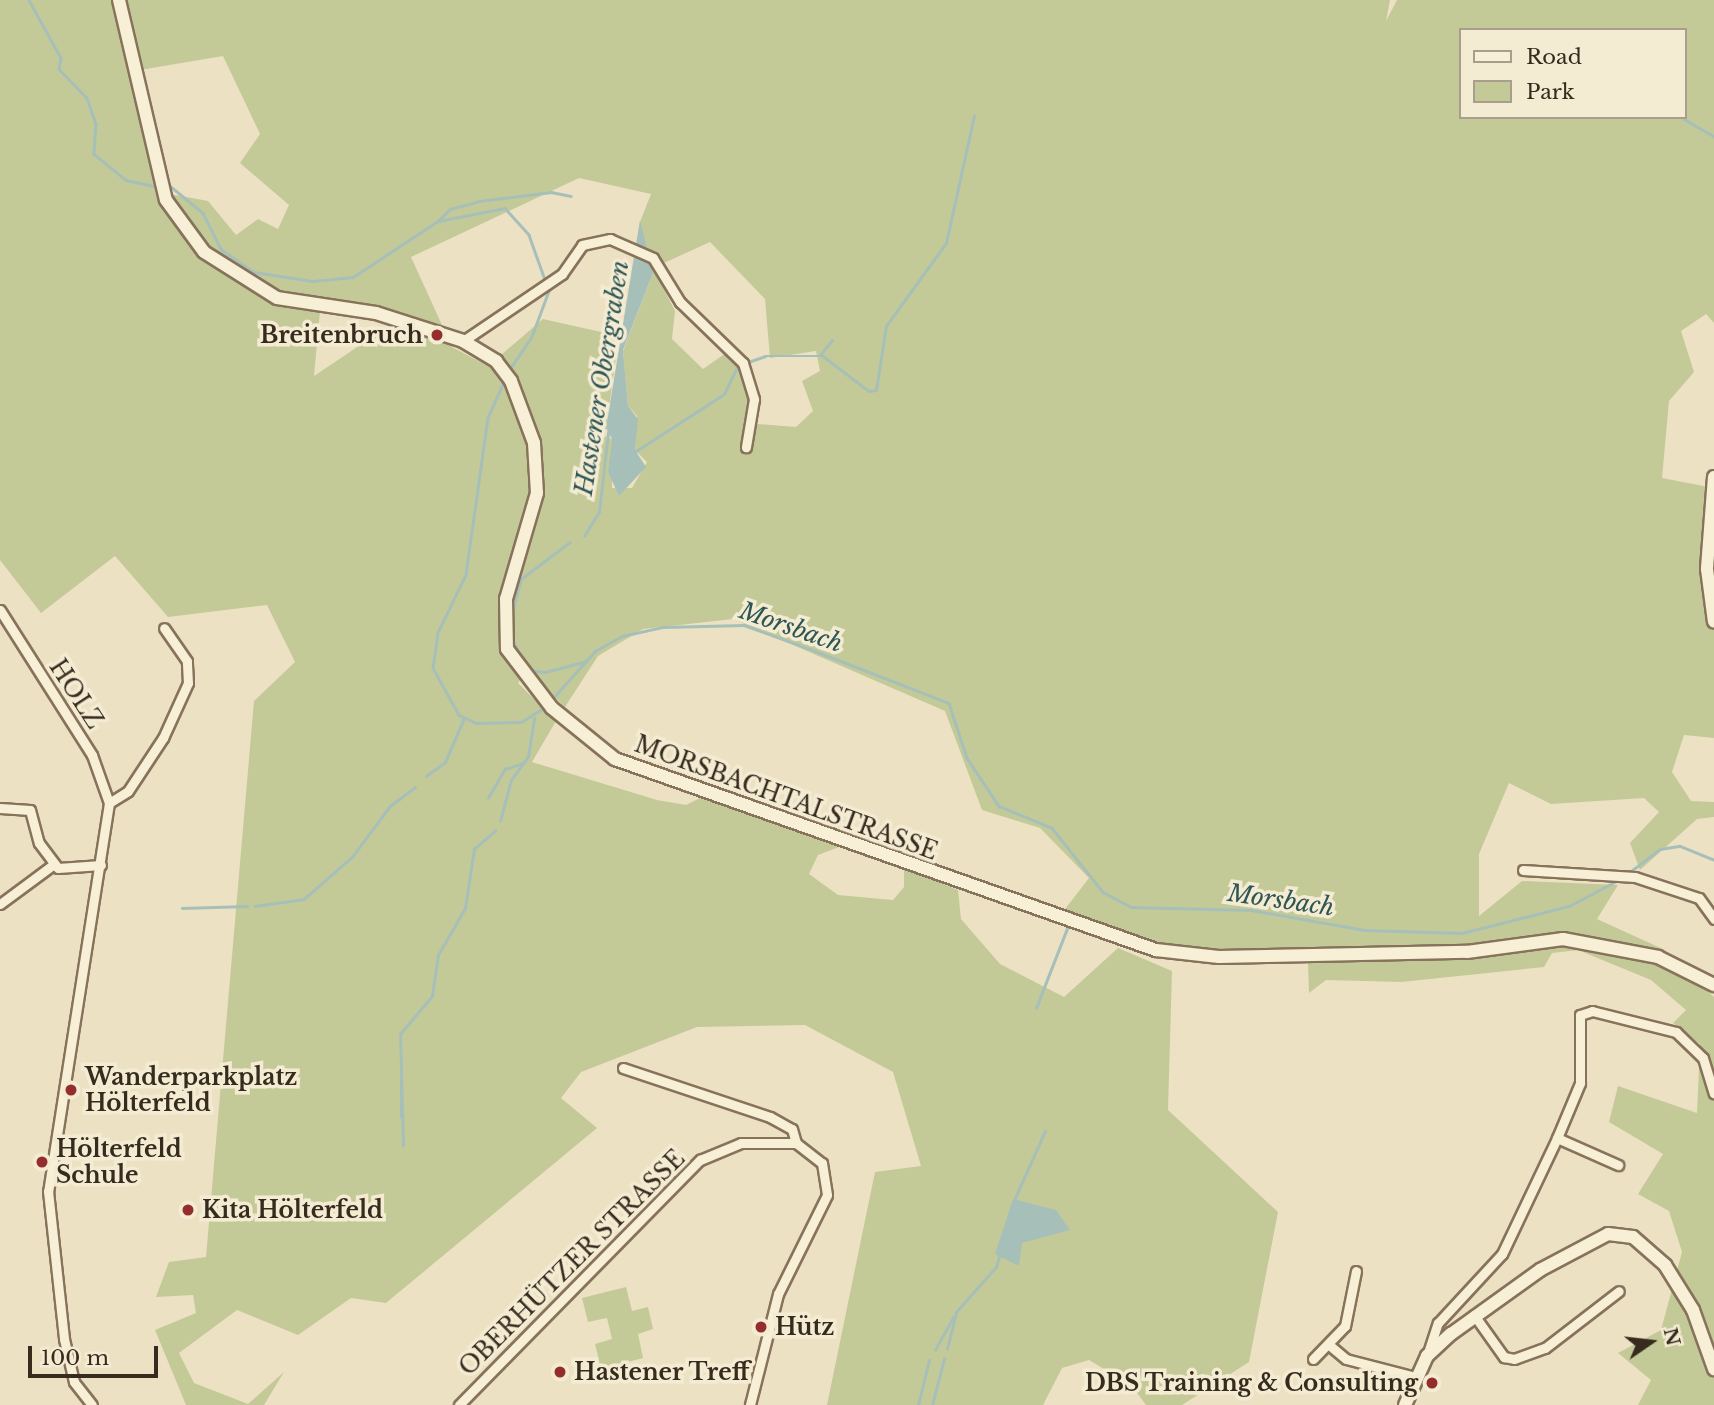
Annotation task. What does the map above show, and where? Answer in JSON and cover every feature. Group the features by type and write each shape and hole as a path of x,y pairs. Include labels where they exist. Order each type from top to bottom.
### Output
{"main road":[{"name":"MORSBACHTALSTRASSE","path":"119,0 162,185 191,239 257,289 300,303 399,318 463,341 500,366 511,381 534,443 537,493 510,582 504,635 515,664 547,703 593,745 638,770 1142,946 1219,957 1467,952 1563,939 1658,957 1698,974 1714,985"},
{"path":"1714,477 1707,541 1714,622"},
{"path":"1698,974 1714,971"},
{"path":"1407,1404 1415,1377 1427,1356 1474,1315 1556,1260 1620,1233 1644,1245 1678,1282 1714,1369"}],"street":[{"path":"463,341 552,282 593,239 638,250 659,264 680,302 743,363 754,399 746,447"},
{"name":"HOLZ","path":"0,610 92,755 109,803 48,1191 59,1313 81,1402"},
{"path":"109,803 128,791 163,738 188,683 187,661 164,628"},
{"path":"0,808 30,810 54,864 70,870 101,865"},
{"path":"0,904 54,864"},
{"path":"1523,870 1619,873 1635,877 1699,898 1714,919"},
{"path":"1427,1356 1438,1323 1502,1254 1557,1138 1580,1083 1578,1022 1585,1012 1676,1032 1703,1058 1714,1093"},
{"path":"623,1068 685,1084 736,1108 787,1125 796,1143 824,1169 827,1195 778,1294 750,1405"},
{"path":"1557,1138 1618,1166"},
{"name":"OBERHÜTZER STRASSE","path":"459,1405 700,1160 729,1145 796,1143"},
{"path":"1313,1359 1328,1344 1351,1312 1356,1271"},
{"path":"1474,1315 1504,1357 1514,1359 1545,1348 1619,1291"},
{"path":"1328,1344 1346,1359 1415,1377"},
{"path":"81,1402 92,1405"}],"green space":[{"path":"0,0 1390,0 1386,21 1397,0 1714,0 1714,323 1706,314 1681,331 1694,372 1669,401 1662,478 1714,488 1714,738 1684,735 1672,772 1691,801 1714,802 1714,817 1697,819 1640,870 1630,843 1659,812 1644,798 1551,804 1509,783 1479,854 1479,916 1522,881 1618,885 1597,919 1665,950 1557,932 1444,948 1201,951 1160,945 1062,913 1089,878 1040,828 982,810 945,711 733,619 643,629 598,656 565,707 527,671 518,683 556,721 532,762 657,800 686,805 700,798 839,847 818,855 809,874 838,895 893,900 904,887 904,868 958,890 961,919 1000,964 1064,997 1118,948 1172,971 1168,1110 1278,1212 1249,1362 1182,1405 1146,1405 1132,1386 1089,1360 1062,1368 1043,1405 827,1405 875,1172 921,1166 893,1072 805,1025 697,1027 581,1072 561,1098 597,1128 386,1303 351,1298 298,1335 237,1310 179,1353 194,1383 248,1404 284,1372 264,1405 186,1405 155,1330 196,1313 193,1295 156,1297 169,1262 206,1257 254,701 295,662 267,605 168,617 115,556 41,613 0,560","holes":["223,56 260,134 240,163 289,205 278,229 258,219 236,235 208,201 159,192 128,72","579,178 651,194 640,222 642,256 653,273 623,351 628,406 637,416 635,450 647,462 632,488 612,488 612,439 605,436 619,336 543,319 488,366 452,347 411,257","710,242 765,299 770,358 816,351 820,371 802,381 813,411 796,427 745,423 751,394 740,366 726,353 703,369 672,339 675,311 653,268","320,311 393,323 314,376"]},
{"path":"1533,945 1585,949 1646,959 1688,973 1714,997 1714,1405 1638,1405 1651,1380 1618,1353 1661,1330 1682,1252 1669,1211 1638,1194 1663,1154 1609,1122 1618,1086 1697,1113 1700,1044 1673,1023 1686,1010 1651,980 1578,950 1552,953 1544,967 1401,982 1326,980 1309,993 1308,963 1476,957"},
{"path":"626,1287 632,1311 648,1307 653,1329 638,1334 643,1358 601,1369 595,1344 612,1339 607,1318 588,1322 582,1298"}],"water":[{"path":"640,220 653,273 623,350 628,406 638,419 635,450 646,467 619,496 608,472 612,439 606,428"},
{"path":"1013,1199 1056,1210 1070,1230 1022,1243 1019,1266 995,1254"}],"waterway":[{"name":"Morsbach","path":"29,0 61,58 59,69 87,98 96,124 94,154 126,180 159,187"},
{"path":"748,362 765,356 823,356 869,391 876,390 886,326 946,243 974,116"},
{"path":"1684,119 1714,136"},
{"name":"Morsbach","path":"169,185 203,213 221,249 254,272 313,281 353,277 438,221 505,208 529,235 549,291 532,337 510,370"},
{"path":"438,221 450,209 479,201 551,192 571,196"},
{"path":"820,355 832,340"},
{"path":"636,451 724,394 737,367"},
{"name":"Morsbach","path":"505,380 488,418 466,575 438,633 433,668 459,715 476,723 521,722 545,707"},
{"name":"Hastener Obergraben","path":"584,536 599,512 608,433"},
{"name":"Hastener Obergraben","path":"512,612 521,579 570,542"},
{"name":"Morsbach","path":"552,699 595,651 622,636 663,627 744,625 949,703 967,758 999,806 1052,828 1103,892 1131,907 1251,910 1364,930 1462,933 1569,906 1622,878"},
{"name":"Hastener Obergraben","path":"513,640 522,659"},
{"name":"Hastener Obergraben","path":"530,670 545,672 587,661"},
{"path":"426,776 445,762 464,718"},
{"path":"500,821 511,780 528,757 534,718"},
{"path":"488,798 505,769 524,763"},
{"path":"255,906 304,899 352,857 390,806 415,787"},
{"path":"403,1146 400,1034 432,996 438,955 465,908 474,849 495,831"},
{"name":"Morsbach","path":"1627,874 1660,849 1680,846 1714,860"},
{"path":"182,908 247,906"},
{"path":"1036,1008 1068,926"},
{"path":"401,1075 401,1117"},
{"path":"1011,1207 1045,1131"},
{"path":"947,1349 956,1312 996,1267 1000,1254"},
{"path":"935,1350 953,1317"},
{"path":"932,1405 944,1359"},
{"path":"918,1405 929,1360"}],"place":[{"name":"Breitenbruch","path":"437,335"},
{"name":"Wanderparkplatz Hölterfeld","path":"71,1090"},
{"name":"Hölterfeld Schule","path":"42,1162"},
{"name":"Kita Hölterfeld","path":"188,1210"},
{"name":"Hütz","path":"761,1327"},
{"name":"Hastener Treff","path":"560,1372"},
{"name":"DBS Training & Consulting","path":"1432,1383"}]}
